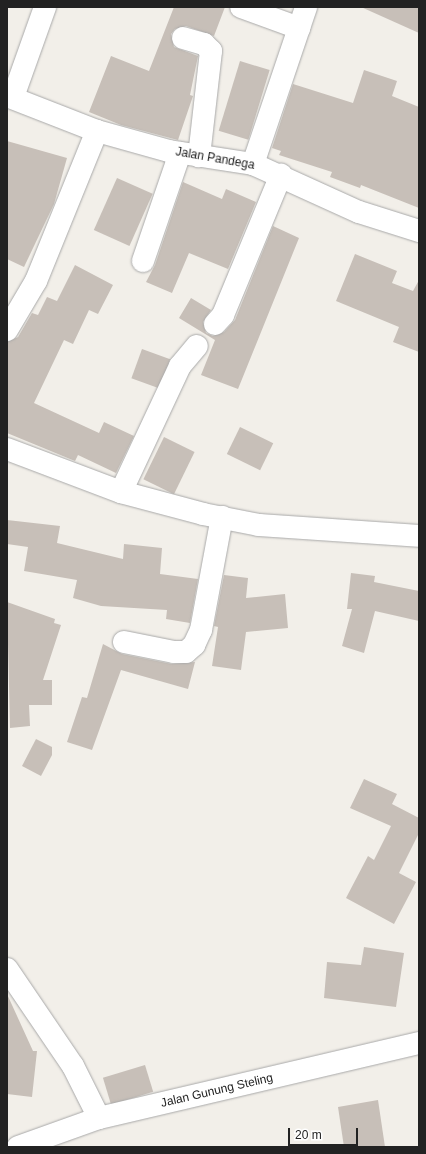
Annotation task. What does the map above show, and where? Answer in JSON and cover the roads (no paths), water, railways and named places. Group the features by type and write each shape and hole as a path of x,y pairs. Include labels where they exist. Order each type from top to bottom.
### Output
{"street":[{"path":"10,97 45,7"},
{"path":"241,7 299,28"},
{"path":"253,164 306,7"},
{"path":"143,261 190,154 211,51 204,44 183,38"},
{"name":"Jalan Pandega","path":"10,97 97,131 190,154 253,164 281,175 359,212 419,231"},
{"path":"7,330 36,281 97,131"},
{"path":"215,324 223,316 281,175"},
{"path":"121,492 180,366 197,346"},
{"path":"7,449 121,492 259,525 419,536"},
{"path":"124,642 174,652 186,652 194,645 201,630 222,517"},
{"path":"7,969 73,1066 99,1118"},
{"name":"Jalan Gunung Steling","path":"18,1147 99,1118 419,1043"}]}
